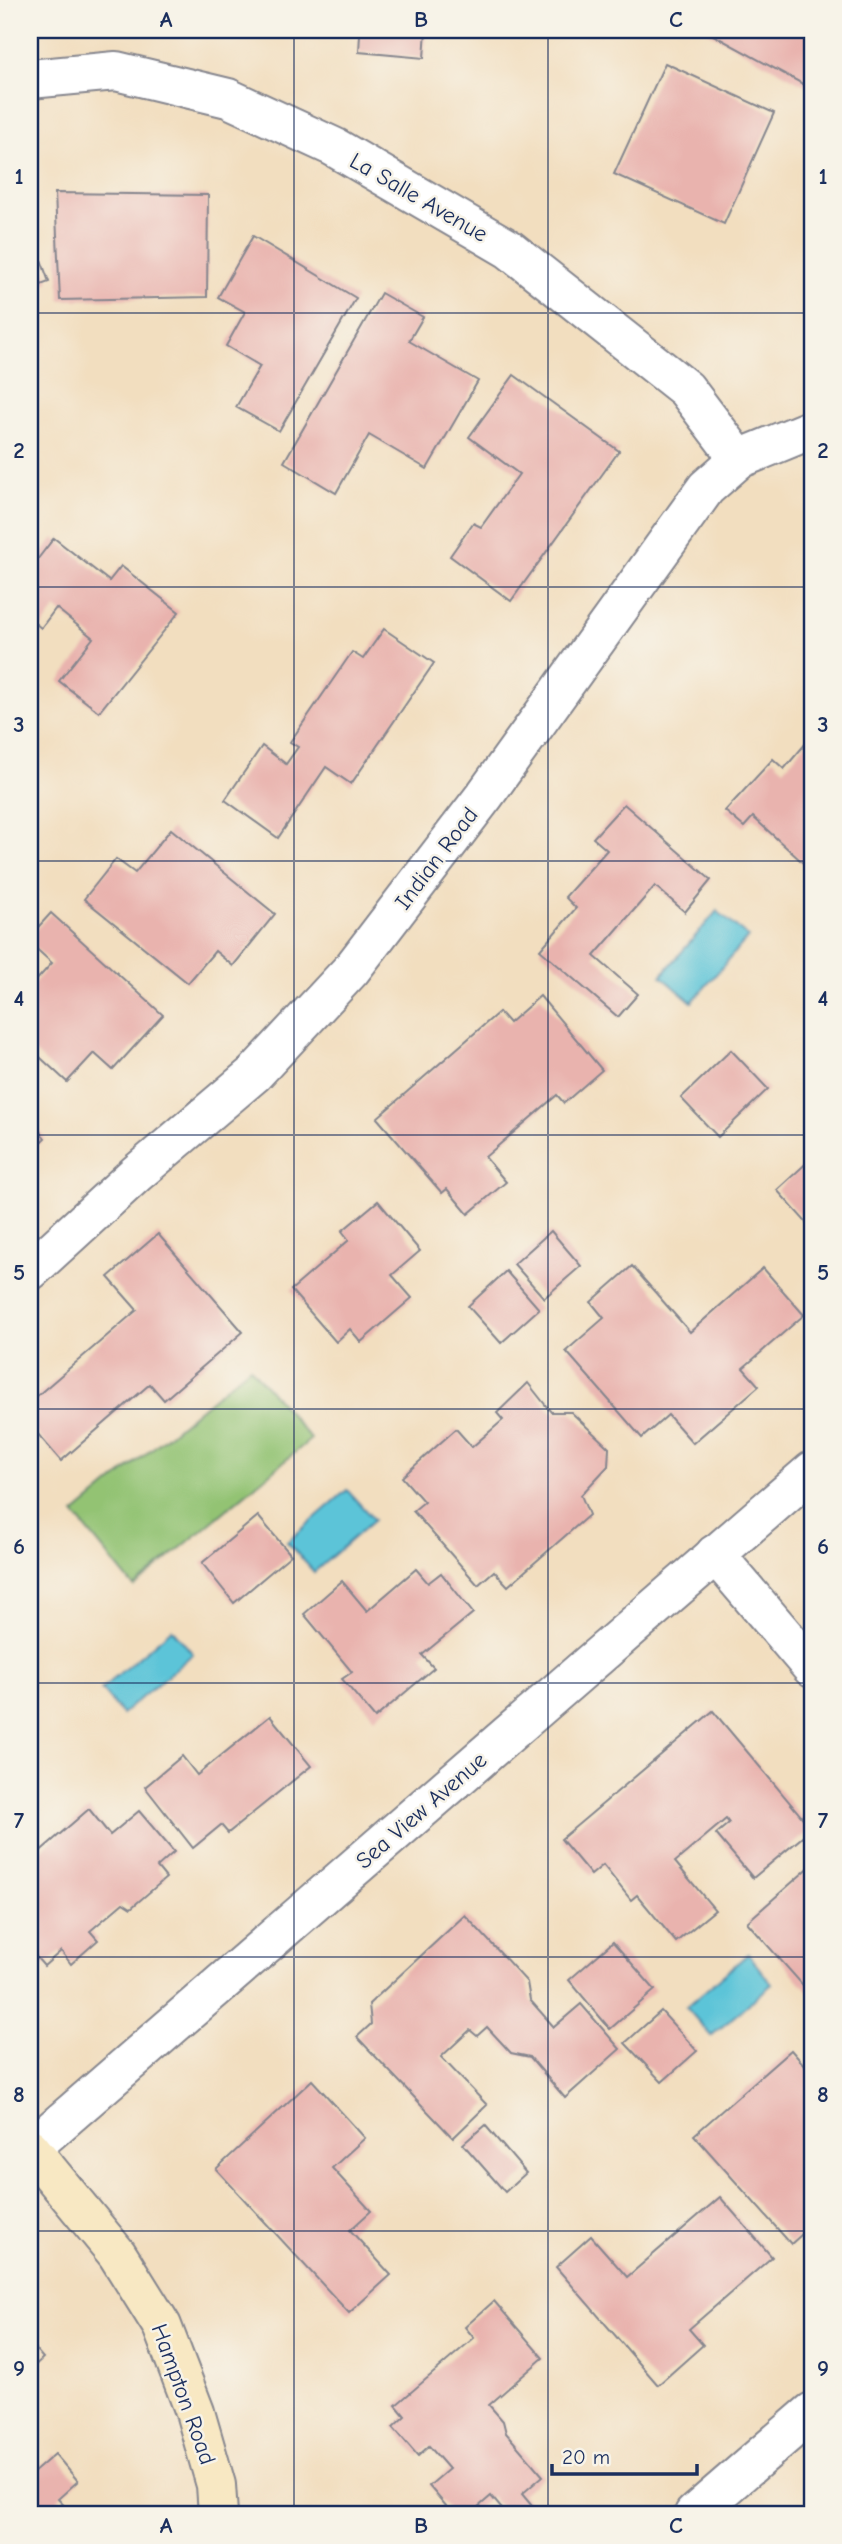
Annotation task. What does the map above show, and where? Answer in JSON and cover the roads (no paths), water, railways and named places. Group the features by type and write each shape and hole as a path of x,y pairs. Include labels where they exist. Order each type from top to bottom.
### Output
{"street":[{"name":"La Salle Avenue","path":"30,79 117,71 228,98 334,147 509,250 686,389 739,459"},
{"name":"Indian Road","path":"30,1270 136,1174 254,1074 351,970 485,795 706,488 739,459 812,429"},
{"name":"Sea View Avenue","path":"30,2149 812,1471"},
{"path":"715,1554 812,1668"},
{"name":"Hampton Road","path":"30,2149 117,2254 162,2326 195,2412 216,2485 218,2514"},
{"path":"694,2514 812,2413"}],"water":[{"path":"717,911 748,937 692,1002 661,976"},
{"path":"347,1490 374,1520 314,1572 287,1542"},
{"path":"172,1629 193,1654 122,1714 101,1689"},
{"path":"748,1954 772,1984 711,2036 686,2007"}]}
